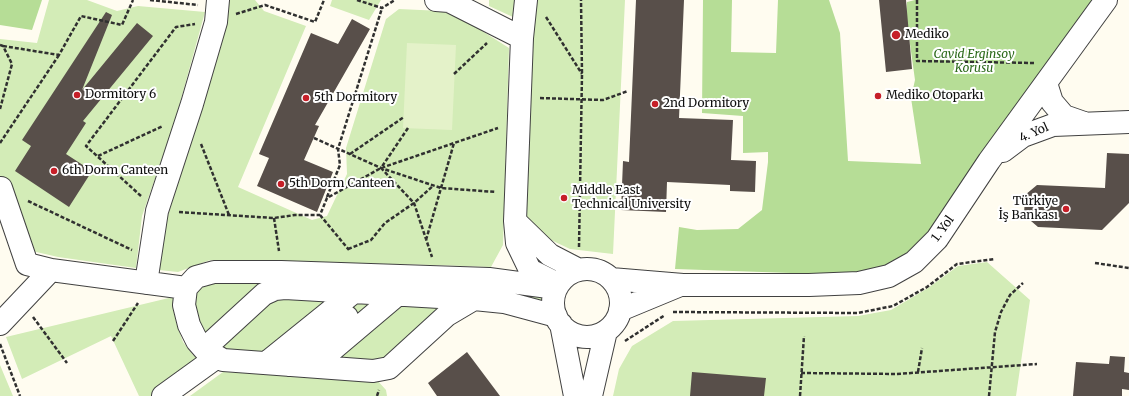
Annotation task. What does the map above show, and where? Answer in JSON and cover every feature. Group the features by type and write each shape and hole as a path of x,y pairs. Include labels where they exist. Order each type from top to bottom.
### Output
{"street":[{"path":"436,0 449,1 512,33"},
{"path":"526,0 512,33 520,98 516,193 517,243 530,270 558,286"},
{"name":"1. Yol","path":"611,278 683,285 809,286 859,283 889,276 914,262 938,239 989,161 1106,0"},
{"path":"149,284 150,259 157,210 190,114 217,10"},
{"name":"4. Yol","path":"1046,83 1052,102 1064,116 1085,124"},
{"name":"4. Yol","path":"989,161 1023,136 1052,125 1129,122"},
{"path":"1,188 27,264 51,270 186,288"},
{"path":"516,221 550,255 579,270"},
{"path":"474,299 447,315 388,368 373,371 223,360 211,353 197,341 189,325 184,305 186,288 196,276 214,272 365,287 397,295 474,299 504,302 559,320 568,331 577,336 587,337 597,336 613,326 618,318 621,299 618,288 611,278 602,272 590,269 579,270 570,274 558,286 554,307 559,320 575,396"},
{"path":"0,324 51,270"},
{"path":"266,363 365,287 440,278 489,279 558,286"},
{"path":"163,396 211,353 264,294 275,290 283,280"},
{"path":"620,310 683,285"},
{"path":"289,365 365,287"},
{"path":"313,366 397,295"},
{"path":"591,396 606,331"}],"path":[{"path":"0,144 58,55 81,16 122,25 133,0"},
{"path":"150,0 217,10 264,5 315,22 324,0"},
{"path":"357,0 382,8"},
{"path":"320,215 340,165 338,149 382,8 395,0"},
{"path":"579,270 582,74 581,0"},
{"path":"917,0 917,61 1060,64"},
{"path":"217,10 176,27 86,146 157,210 274,218 295,215 320,215"},
{"path":"543,14 582,74"},
{"path":"454,74 512,33"},
{"path":"2,45 58,55"},
{"path":"0,109 12,64 2,45"},
{"path":"520,98 603,100 628,91"},
{"path":"98,156 190,114"},
{"path":"350,154 404,117"},
{"path":"327,198 381,168 519,120"},
{"path":"381,168 408,128"},
{"path":"314,138 381,168 441,188 516,193"},
{"path":"201,143 229,215"},
{"path":"426,240 454,143"},
{"path":"381,168 414,203 440,278"},
{"path":"348,249 371,240 385,223 414,203 434,185"},
{"path":"1,188 150,259"},
{"path":"320,215 348,249 365,287"},
{"path":"274,218 283,280"},
{"path":"671,312 858,312 893,306 927,287 957,264 995,259"},
{"path":"1095,263 1129,268"},
{"path":"989,396 995,332 1001,312 1010,295 1023,283"},
{"path":"113,341 149,284"},
{"path":"21,301 67,363"},
{"path":"622,347 625,341 666,315"},
{"path":"800,396 804,336"},
{"path":"0,344 20,396"},
{"path":"918,372 922,348"},
{"path":"801,373 897,374 1037,364"}],"green space":[{"path":"0,0 42,0 32,30 0,25"},
{"path":"49,0 87,0 117,11 138,6 205,12 175,121 142,216 136,268 58,257 32,251 0,216 0,39 37,43"},
{"path":"229,0 255,0 264,11 306,26 238,187 312,220 327,216 347,174 346,148 386,19 399,9 442,11 468,22 509,48 503,245 491,267 210,260 178,272 159,270 166,222 226,24"},
{"path":"332,0 381,0 369,20 330,6"},
{"path":"489,0 515,0 513,17 489,6"},
{"path":"536,0 625,0 613,254 570,249 551,240 525,215 531,21"},
{"name":"Cavid Erginsoy Korusu","path":"703,0 732,0 731,52 776,53 778,0 829,0 840,33 848,161 921,164 911,98 915,80 906,15 907,2 915,0 1100,0 948,207 903,262 875,271 820,274 675,269 679,227 697,230 738,229 762,210 768,162 768,152 743,153 743,116 702,113"},
{"path":"407,43 456,45 452,130 403,128"},
{"path":"987,262 1030,300 1016,396 613,396 619,369 632,346 673,321 858,316 891,310 928,288 958,266"},
{"path":"196,277 440,278 554,299 554,307 474,299 389,368 204,349 186,288"},
{"path":"173,297 176,322 183,342 193,355 207,363 161,396 139,396 111,336 22,379 6,337"},
{"path":"0,365 13,396 0,396"},
{"path":"223,372 377,380 386,390 387,396 190,396"}],"building":[{"name":"2nd Dormitory","path":"636,0 684,0 679,118 733,120 731,160 756,161 755,192 730,191 730,185 667,182 666,212 621,210 623,161 629,162"},
{"name":"Mediko","path":"879,0 906,0 912,69 886,72"},
{"name":"Dormitory 6","path":"106,12 112,15 82,90 137,23 153,36 83,121 86,123 66,154 92,171 69,207 15,171 31,146 22,140"},
{"name":"5th Dormitory","path":"352,19 370,29 315,125 319,126 304,160 333,172 317,212 257,186 269,158 259,154 311,33 338,44"},
{"path":"1107,153 1129,154 1129,203 1102,230 1038,227 1024,215 1025,195 1037,185 1105,188"},
{"path":"467,352 500,396 437,396 428,383"},
{"path":"1110,356 1125,357 1124,372 1129,373 1129,390 1122,389 1122,396 1073,396 1076,362 1109,364"},
{"path":"692,372 766,378 764,396 690,396"}],"place":[{"name":"Mediko","path":"896,35"},
{"name":"Dormitory 6","path":"77,95"},
{"name":"Mediko Otoparkı","path":"878,96"},
{"name":"5th Dormitory","path":"306,98"},
{"name":"2nd Dormitory","path":"655,104"},
{"name":"6th Dorm Canteen","path":"54,171"},
{"name":"5th Dorm Canteen","path":"281,184"},
{"name":"Middle East Technical University","path":"564,198"},
{"name":"Türkiye İş Bankası","path":"1066,209"}]}
